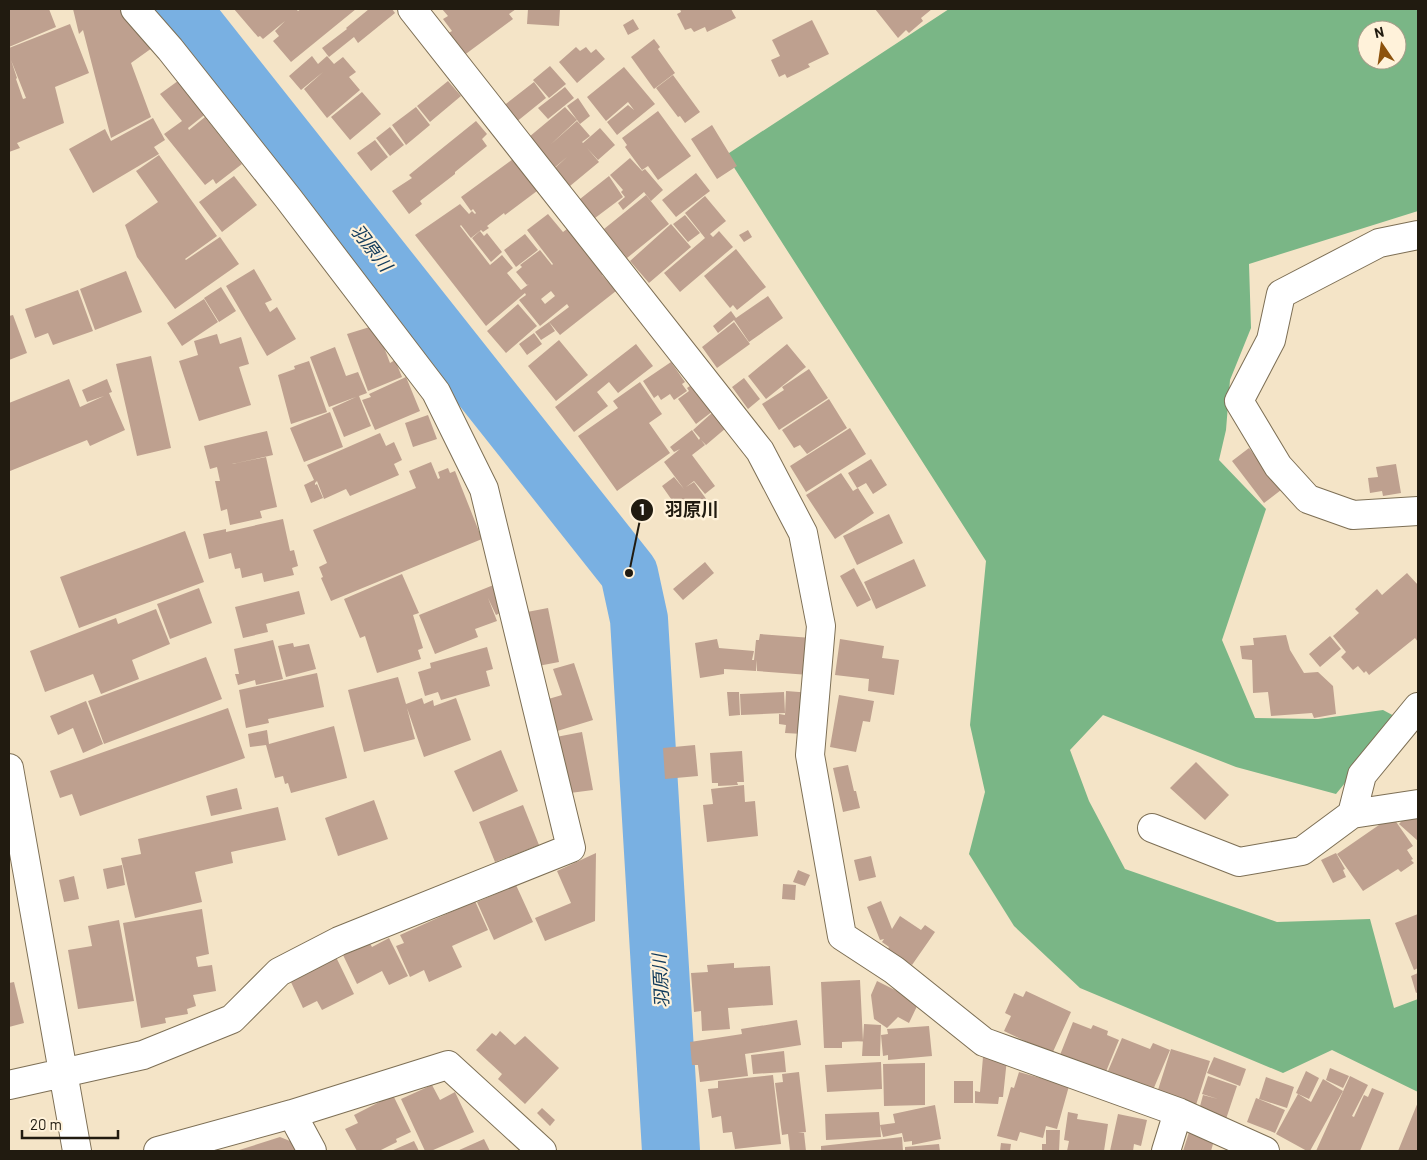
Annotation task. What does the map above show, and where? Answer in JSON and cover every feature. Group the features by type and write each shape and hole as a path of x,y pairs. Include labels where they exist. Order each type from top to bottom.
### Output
{"street":[{"path":"9,1085 143,1055 232,1019 279,972 338,941 571,848 484,489 436,392 276,183 170,49 135,9"},
{"path":"412,9 760,452 803,532 821,626 810,755 842,936 894,970 984,1042 1178,1112 1265,1151"},
{"path":"1418,235 1379,243 1281,294 1271,340 1240,401 1278,466 1308,499 1353,515 1418,511"},
{"path":"1352,814 1362,775 1418,707"},
{"path":"9,768 77,1151"},
{"path":"1152,828 1239,862 1302,851 1352,814 1418,804"},
{"path":"158,1151 292,1114 448,1065 542,1151"},
{"path":"1166,1151 1178,1112"},
{"path":"292,1114 312,1151"}],"green space":[{"path":"949,9 1418,9 1418,211 1249,264 1251,328 1230,380 1226,430 1219,460 1266,509 1222,640 1255,718 1318,719 1383,710 1398,718 1336,794 1236,767 1103,715 1070,750 1089,801 1125,869 1277,922 1370,919 1394,1008 1418,999 1418,1092 1332,1050 1283,1073 1080,988 1014,926 969,854 985,792 970,725 986,561 726,155"}],"building":[{"path":"9,9 49,9 56,27 9,47"},
{"path":"73,9 122,9 152,48 131,63 151,117 111,138 83,30 79,34"},
{"path":"234,9 296,9 298,11 301,9 356,9 291,62 273,41 279,36 275,31 285,21 263,39 260,36 258,37"},
{"path":"369,9 392,9 395,13 358,43 354,37 329,57 322,48"},
{"path":"442,9 516,9 509,14 513,19 463,56 447,34 452,31 443,19 448,16"},
{"path":"528,9 560,9 559,26 527,24"},
{"path":"680,9 731,9 736,18 707,32 705,27 694,32 691,28 685,30 677,14 681,12"},
{"path":"875,9 932,9 921,18 923,21 909,33 906,30 898,38"},
{"path":"633,19 639,29 628,35 623,25"},
{"path":"812,20 829,54 808,64 810,67 787,78 785,74 779,77 771,60 780,56 772,40"},
{"path":"70,24 89,73 55,87 64,123 17,143 20,148 9,152 9,48","holes":["11,60 26,98 23,99"]},
{"path":"654,39 660,47 658,49 675,73 654,89 631,57"},
{"path":"576,47 580,51 586,47 591,53 596,49 605,59 577,83 559,62"},
{"path":"312,56 318,64 327,56 334,64 343,57 356,72 349,77 360,90 327,118 304,89 323,72 301,90 289,76"},
{"path":"550,66 566,84 549,98 533,80"},
{"path":"624,67 655,104 617,135 607,122 628,105 634,110 628,102 606,121 587,97"},
{"path":"673,75 700,112 685,123 680,116 678,117 656,88"},
{"path":"182,78 208,112 188,128 189,130 205,117 242,164 216,184 213,179 205,185 164,134 182,121 160,94"},
{"path":"448,81 461,96 430,122 417,106"},
{"path":"534,82 546,98 515,123 502,107"},
{"path":"565,87 574,98 548,119 538,108"},
{"path":"362,92 381,114 350,140 331,117"},
{"path":"578,98 590,116 580,124 567,106"},
{"path":"416,107 430,125 406,145 392,125"},
{"path":"565,107 577,120 550,145 577,121 590,136 583,143 600,128 615,145 598,160 587,148 599,162 570,186 555,168 567,157 553,169 529,137"},
{"path":"658,111 691,156 658,180 648,166 642,170 625,147 627,145 622,138"},
{"path":"153,118 165,140 154,147 159,154 93,193 69,149 105,129 111,141"},
{"path":"476,121 487,134 482,139 487,146 420,201 422,204 409,214 392,191 412,178 409,175"},
{"path":"712,125 737,166 717,179 691,139"},
{"path":"390,127 404,145 390,156 376,138"},
{"path":"375,140 388,157 371,171 357,153"},
{"path":"159,155 217,236 185,259 220,237 239,264 175,309 137,257 125,225 158,202 136,171"},
{"path":"630,158 642,171 645,169 663,190 651,201 644,192 623,210 618,203 625,197 621,192 623,190 610,175"},
{"path":"513,159 537,191 487,226 489,228 483,232 481,230 471,238 460,226 490,265 502,255 513,268 507,273 521,290 529,284 527,285 516,272 522,267 520,265 540,250 552,265 527,230 548,214 563,232 567,229 589,257 591,255 605,272 602,275 616,291 560,335 549,322 569,307 567,304 540,326 519,300 526,295 525,293 486,326 415,235 460,204 469,214 472,211 475,214 473,209 471,211 461,197","holes":["551,291 555,296 545,304 541,299"]},
{"path":"696,173 710,191 676,217 662,200"},
{"path":"234,176 257,205 222,232 199,202"},
{"path":"609,176 623,197 595,218 580,199"},
{"path":"646,195 669,224 627,258 604,229"},
{"path":"705,196 726,221 710,234 713,237 719,231 733,247 680,292 664,273 705,238 685,213"},
{"path":"685,215 700,233 688,242 673,224"},
{"path":"671,224 691,247 649,283 630,261"},
{"path":"748,230 752,237 744,242 739,235"},
{"path":"480,231 484,236 487,233 502,252 491,262 472,238"},
{"path":"525,234 538,250 516,267 504,250"},
{"path":"736,249 766,287 737,310 733,305 730,308 704,276"},
{"path":"254,269 272,300 265,303 270,312 277,307 296,339 267,356 226,286"},
{"path":"126,271 142,312 95,330 80,289"},
{"path":"221,287 236,311 219,322 204,298"},
{"path":"78,290 93,331 53,345 48,333 35,338 25,309"},
{"path":"768,296 783,318 749,342 734,320 718,333 713,326 731,311 736,318"},
{"path":"204,299 218,322 182,346 167,323"},
{"path":"518,304 537,326 506,353 487,331"},
{"path":"13,315 27,353 9,360 9,316"},
{"path":"549,322 555,331 541,340 535,332"},
{"path":"734,322 750,344 717,368 702,347"},
{"path":"373,326 390,363 395,360 402,377 368,391 347,334"},
{"path":"534,333 542,344 527,355 519,344"},
{"path":"217,334 220,344 241,337 249,364 239,367 251,405 199,421 179,361 198,355 194,341"},
{"path":"559,340 588,375 556,401 528,366"},
{"path":"636,344 653,366 618,393 609,382 597,392 608,406 574,432 555,407"},
{"path":"787,344 806,367 766,399 748,376"},
{"path":"335,347 346,376 358,372 367,393 359,396 371,426 344,437 332,408 356,397 329,407 310,357"},
{"path":"151,356 171,448 137,456 116,364"},
{"path":"309,361 327,412 291,424 278,375 295,369 294,366"},
{"path":"671,362 685,382 682,384 687,391 674,400 670,394 661,400 658,395 654,398 643,381"},
{"path":"809,369 828,398 779,430 762,404 784,390 782,387"},
{"path":"406,377 420,411 375,430 362,400 371,397 369,394"},
{"path":"744,378 760,399 748,409 732,387"},
{"path":"69,379 80,407 104,396 87,402 82,390 107,379 112,392 109,393 125,430 90,446 87,440 10,471 9,403"},
{"path":"640,382 662,414 649,423 670,453 617,491 578,436 618,408 613,401"},
{"path":"693,384 713,411 696,424 678,399 689,391 687,388"},
{"path":"829,399 847,428 807,454 800,445 794,448 782,430"},
{"path":"330,412 343,447 304,462 290,428"},
{"path":"713,412 726,428 706,445 701,440 705,445 692,455 715,486 705,494 694,481 686,487 694,482 707,500 683,516 662,486 674,477 684,489 664,462 680,449 674,452 670,447 692,430 699,440 700,438 693,430"},
{"path":"428,415 437,439 413,447 405,423"},
{"path":"850,428 866,454 806,492 790,466"},
{"path":"267,431 273,455 232,464 266,457 277,507 260,511 262,518 230,525 227,509 221,511 215,481 220,481 217,467 210,469 204,446"},
{"path":"380,433 386,446 394,442 402,460 394,464 399,475 350,496 346,489 324,499 317,481 315,485 317,484 323,498 311,503 304,485 314,480 307,465"},
{"path":"1249,448 1281,490 1264,503 1232,461"},
{"path":"871,459 887,485 873,494 866,483 857,488 848,473"},
{"path":"431,462 438,479 440,478 438,472 448,468 450,473 455,471 482,539 331,601 321,578 323,577 319,567 327,563 313,530 416,488 409,471"},
{"path":"1396,464 1401,493 1383,496 1382,491 1370,493 1368,478 1378,477 1376,467"},
{"path":"841,473 853,491 858,488 874,513 835,539 806,495"},
{"path":"889,514 903,543 857,565 843,536"},
{"path":"283,519 290,551 294,550 298,566 292,568 294,575 264,582 262,573 242,578 240,568 235,569 231,553 209,559 203,534 226,529 226,532"},
{"path":"185,531 204,582 79,628 60,577"},
{"path":"914,559 926,586 876,609 864,582"},
{"path":"705,562 714,573 683,600 673,589"},
{"path":"854,568 871,600 857,607 840,576"},
{"path":"1407,573 1418,585 1418,642 1415,638 1369,675 1366,671 1364,673 1358,666 1353,670 1341,657 1346,652 1333,636 1359,613 1355,609 1377,589 1382,595"},
{"path":"402,574 419,613 413,615 423,648 418,650 421,659 377,673 365,636 360,638 344,599"},
{"path":"501,582 506,610 496,615 488,598 497,621 475,629 478,637 435,654 419,615"},
{"path":"199,588 212,623 170,639 157,604"},
{"path":"299,591 305,614 266,624 268,632 243,638 235,607"},
{"path":"548,608 559,662 538,666 527,612"},
{"path":"156,609 170,644 132,660 139,679 101,694 93,674 45,692 30,651 116,618 118,624"},
{"path":"760,634 812,638 809,675 757,671 757,660 756,671 724,669 724,674 700,678 695,643 717,639 719,648 754,651 752,660 754,660 756,640 759,640"},
{"path":"1286,635 1290,650 1304,673 1318,672 1333,686 1336,714 1314,718 1312,713 1271,716 1268,692 1253,693 1252,660 1242,659 1240,646 1254,645 1253,638"},
{"path":"1330,636 1341,649 1320,667 1309,654"},
{"path":"840,639 884,646 882,658 899,660 894,695 868,691 869,679 835,675"},
{"path":"273,640 283,679 256,685 255,680 238,685 235,674 239,674 234,649"},
{"path":"293,643 294,647 309,644 316,669 286,677 278,646"},
{"path":"487,647 493,669 486,671 490,686 441,700 438,692 425,696 418,672 431,668 430,663"},
{"path":"206,657 222,699 104,744 88,701"},
{"path":"574,663 593,720 554,732 545,700 562,695 553,669"},
{"path":"317,673 324,707 268,719 269,723 246,728 239,690"},
{"path":"398,677 406,704 422,698 424,704 433,700 434,706 456,698 471,740 424,757 407,708 415,739 364,752 348,690"},
{"path":"786,691 812,693 803,734 785,733 786,725 779,724 779,714 785,715"},
{"path":"727,692 739,692 740,715 729,716"},
{"path":"784,692 785,713 741,715 740,694"},
{"path":"839,695 874,701 870,722 863,721 856,752 830,747"},
{"path":"86,701 103,744 83,753 73,728 58,735 50,716"},
{"path":"228,708 245,758 80,816 72,794 60,798 50,771"},
{"path":"334,726 347,778 291,793 288,783 285,784 283,776 275,778 266,745 250,747 248,734 267,730 269,744"},
{"path":"582,732 593,790 570,793 556,737"},
{"path":"695,745 698,776 665,779 663,748"},
{"path":"501,750 518,791 473,812 454,771"},
{"path":"742,751 744,782 737,782 738,785 718,786 718,783 712,783 710,753"},
{"path":"1196,762 1229,795 1205,820 1170,788"},
{"path":"848,765 860,808 843,812 833,768"},
{"path":"744,785 745,802 755,801 758,836 707,842 703,805 713,804 711,789"},
{"path":"237,788 242,809 211,816 206,796"},
{"path":"374,800 388,839 338,856 325,818"},
{"path":"523,805 539,845 495,862 479,822"},
{"path":"278,807 286,840 231,852 233,863 195,872 202,902 135,918 121,858 141,854 138,839"},
{"path":"1414,807 1418,810 1418,841 1399,824"},
{"path":"1392,816 1413,846 1407,850 1414,863 1401,872 1398,869 1363,891 1337,854"},
{"path":"596,853 595,921 545,941 535,918 571,903 557,871"},
{"path":"1336,853 1345,869 1343,870 1346,877 1333,883 1321,860"},
{"path":"871,856 876,877 859,881 854,860"},
{"path":"122,865 125,885 107,889 103,869"},
{"path":"798,870 810,875 805,886 793,882"},
{"path":"74,876 79,899 64,902 59,880"},
{"path":"783,884 796,885 795,900 782,899"},
{"path":"516,885 533,922 494,940 477,902"},
{"path":"475,901 488,930 452,946 462,967 429,982 424,970 410,977 396,946 404,943 400,935"},
{"path":"881,901 892,929 900,916 921,930 925,925 935,932 912,965 888,949 889,947 882,942 884,939 880,940 867,907"},
{"path":"202,909 209,954 196,957 198,967 212,965 216,991 193,995 196,1006 187,1009 188,1014 165,1018 166,1023 141,1028 123,923"},
{"path":"1418,914 1418,968 1414,970 1395,923"},
{"path":"119,920 134,1001 78,1009 68,950 92,946 88,926"},
{"path":"389,938 408,976 389,985 382,971 357,984 343,955 369,942 372,947"},
{"path":"336,957 354,994 322,1010 317,1001 303,1008 290,980"},
{"path":"734,963 734,968 770,966 773,1005 728,1008 730,1029 702,1031 701,1011 694,1012 691,973 708,972 707,965"},
{"path":"1418,973 1418,992 1416,993 1411,976"},
{"path":"860,980 863,1041 842,1042 842,1048 824,1048 821,982"},
{"path":"877,981 919,1002 909,1023 898,1017 887,1028 874,1019 871,995"},
{"path":"14,982 24,1023 9,1027 9,983"},
{"path":"1026,991 1071,1012 1052,1054 1004,1031 1011,1016 1005,1013 1014,993 1023,997"},
{"path":"797,1020 801,1045 745,1054 748,1076 700,1082 698,1065 692,1065 690,1042 742,1034 741,1029"},
{"path":"1073,1022 1091,1029 1093,1025 1108,1031 1107,1035 1119,1040 1105,1074 1060,1055"},
{"path":"864,1024 881,1025 880,1056 862,1056"},
{"path":"929,1026 932,1056 888,1060 888,1055 883,1056 881,1035 888,1034 887,1029"},
{"path":"500,1031 515,1045 525,1036 559,1068 525,1104 498,1079 502,1074 476,1050 492,1033 496,1036"},
{"path":"1122,1038 1150,1049 1153,1043 1170,1050 1153,1090 1108,1071"},
{"path":"1171,1049 1210,1061 1196,1105 1157,1093"},
{"path":"784,1051 786,1072 753,1074 751,1055"},
{"path":"983,1057 1007,1059 1003,1097 999,1097 998,1104 975,1103 975,1091 980,1092"},
{"path":"1214,1057 1246,1069 1240,1086 1207,1073"},
{"path":"881,1062 882,1089 827,1092 825,1065"},
{"path":"925,1063 925,1105 884,1106 883,1064"},
{"path":"1330,1068 1349,1076 1343,1088 1326,1080"},
{"path":"1306,1071 1319,1078 1309,1099 1296,1093"},
{"path":"799,1072 806,1132 798,1133 804,1133 806,1151 790,1151 788,1134 782,1135 775,1083 783,1082 782,1074"},
{"path":"1019,1072 1069,1086 1057,1129 1046,1126 1043,1138 1020,1132 1017,1141 997,1136 1011,1087 1014,1088"},
{"path":"773,1075 781,1144 735,1149 732,1132 723,1133 721,1116 712,1118 708,1089 718,1088 718,1081"},
{"path":"1208,1076 1237,1086 1226,1119 1199,1110 1203,1095 1218,1099 1202,1094"},
{"path":"1350,1076 1368,1085 1352,1116 1354,1117 1364,1095 1368,1097 1372,1088 1384,1093 1360,1151 1316,1151"},
{"path":"1266,1077 1294,1087 1287,1108 1259,1099"},
{"path":"1323,1079 1343,1091 1310,1151 1307,1151 1276,1134 1298,1094 1311,1102"},
{"path":"954,1081 973,1081 973,1103 954,1103"},
{"path":"432,1085 440,1100 455,1092 474,1132 431,1151 425,1151 401,1099"},
{"path":"393,1095 411,1132 396,1139 397,1142 379,1151 357,1151 345,1129 358,1123 354,1115"},
{"path":"1256,1098 1285,1110 1275,1133 1247,1122"},
{"path":"1418,1102 1418,1151 1398,1151"},
{"path":"935,1105 941,1139 912,1145 912,1141 904,1142 902,1133 883,1137 880,1125 895,1123 893,1114"},
{"path":"542,1108 555,1120 550,1126 537,1113"},
{"path":"879,1112 881,1137 826,1140 825,1114"},
{"path":"1068,1112 1078,1114 1077,1119 1108,1124 1104,1151 1067,1151 1069,1141 1064,1140"},
{"path":"1118,1114 1147,1120 1141,1146 1134,1144 1133,1151 1110,1151"},
{"path":"1190,1129 1215,1137 1211,1151 1183,1151"},
{"path":"1046,1130 1060,1130 1059,1151 1042,1151 1042,1144 1046,1144"},
{"path":"280,1137 295,1143 298,1151 236,1151"},
{"path":"902,1137 903,1151 821,1151 821,1146"},
{"path":"484,1139 490,1151 457,1151"},
{"path":"414,1141 419,1151 391,1151"},
{"path":"1001,1143 1011,1144 1010,1151 1000,1151"},
{"path":"939,1144 940,1151 905,1151 905,1147"}],"waterway":[{"name":"羽原川","path":"182,9 629,573 639,619 671,1151"}],"place":[{"name":"羽原川","path":"629,573"}]}
